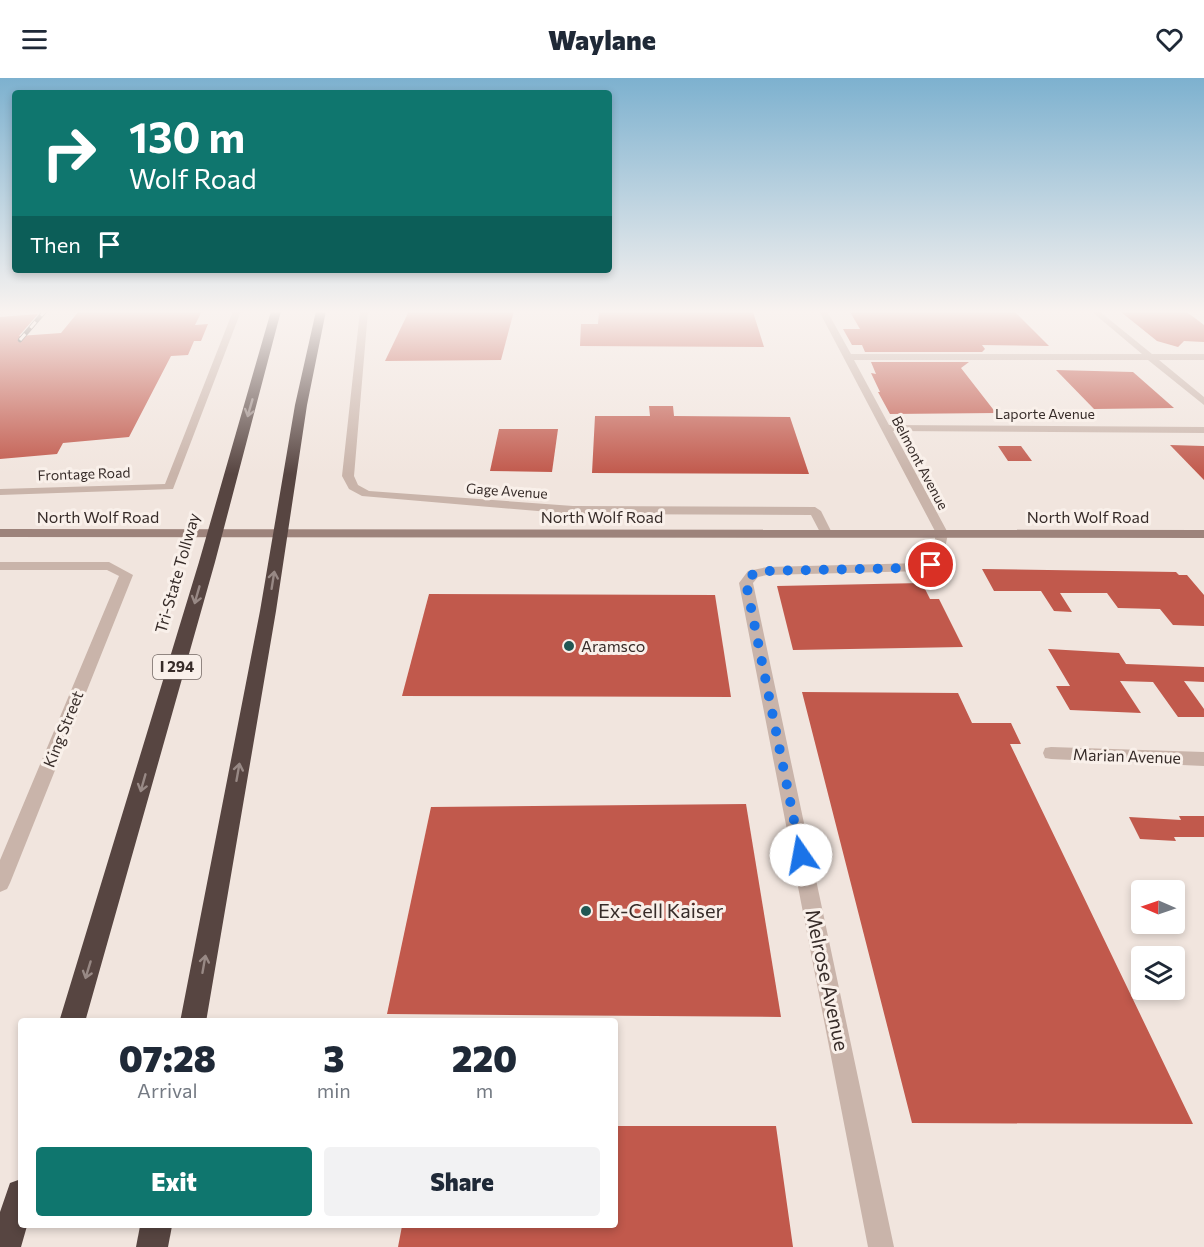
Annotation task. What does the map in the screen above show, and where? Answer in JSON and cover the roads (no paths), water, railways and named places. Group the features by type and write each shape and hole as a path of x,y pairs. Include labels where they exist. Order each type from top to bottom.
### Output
{"highway":[{"name":"Tri-State Tollway","path":"73,1018 207,562 261,366"},
{"path":"194,1018 310,366"},
{"path":"5,1247 18,1204"},
{"path":"152,1247 156,1228"}],"main road":[{"name":"North Wolf Road","path":"0,533 1204,534"}],"street":[{"name":"Frontage Road","path":"0,492 169,487 216,366"},
{"name":"Gage Avenue","path":"359,366 348,476 353,487 366,494 573,510 816,511 826,533"},
{"name":"Belmont Avenue","path":"853,366 942,533"},
{"path":"1160,366 1204,402"},
{"name":"Laporte Avenue","path":"886,428 1204,430"},
{"name":"Melrose Avenue","path":"881,1247 746,583 753,574 767,571 933,565 938,560 942,533"},
{"name":"King Street","path":"0,566 109,566 126,575 0,883"},
{"name":"Marian Avenue","path":"1051,753 1204,759"}],"place":[{"name":"Aramsco","path":"569,646"},
{"name":"Ex-Cell Kaiser","path":"586,911"}]}
